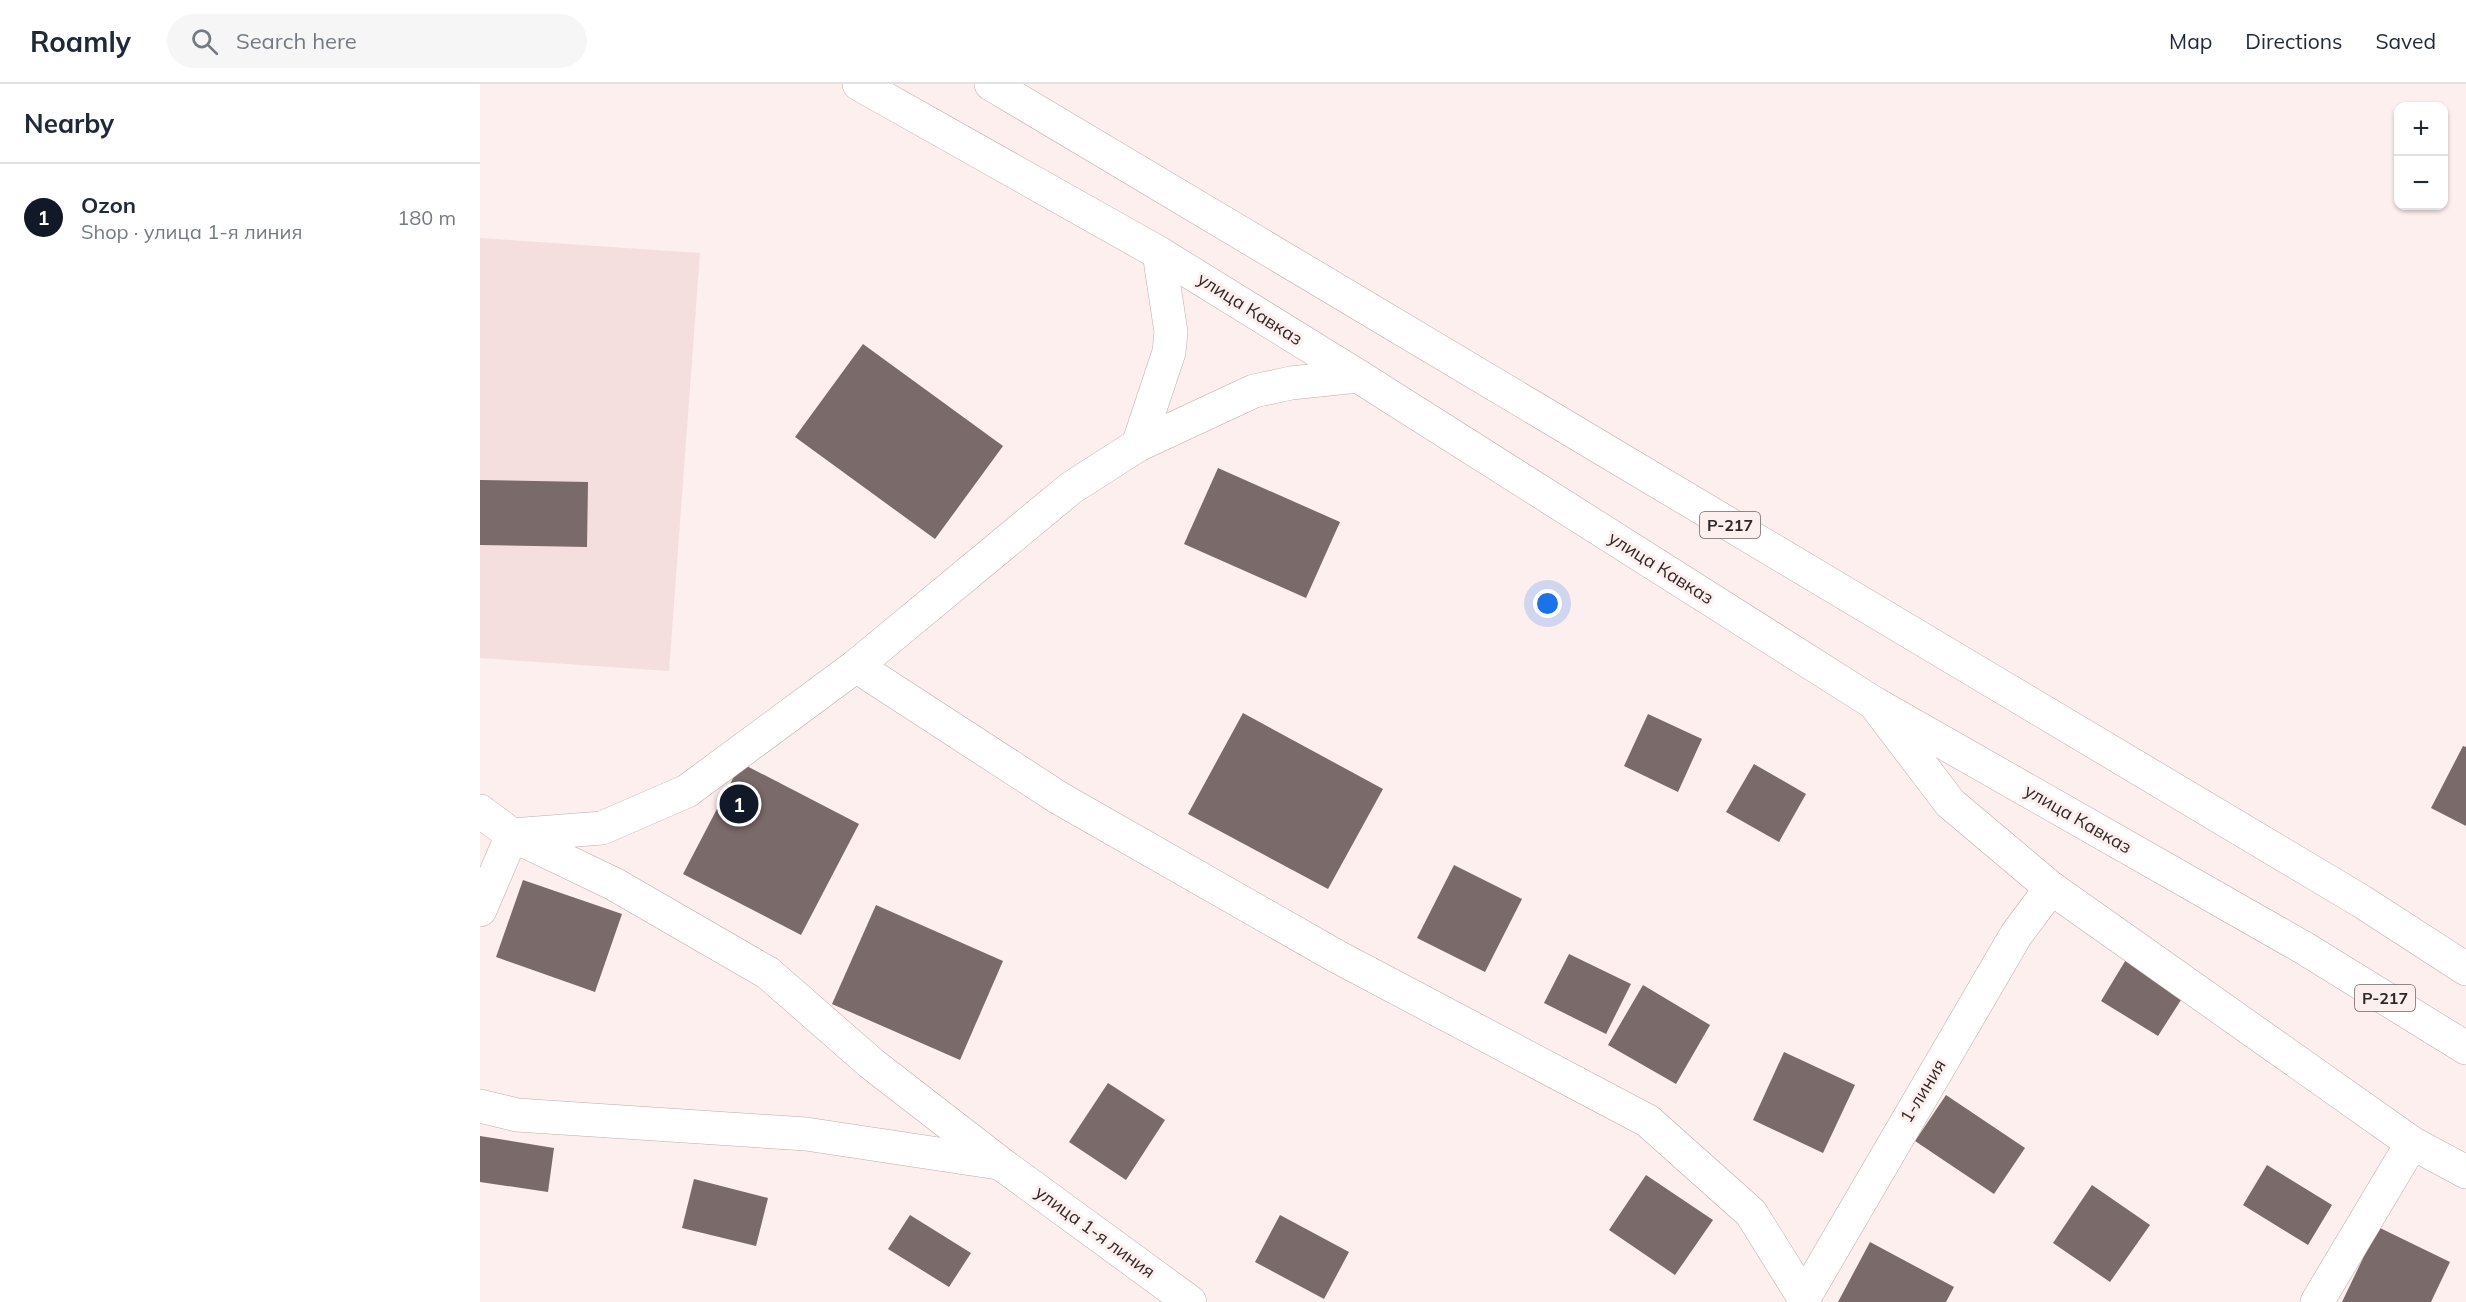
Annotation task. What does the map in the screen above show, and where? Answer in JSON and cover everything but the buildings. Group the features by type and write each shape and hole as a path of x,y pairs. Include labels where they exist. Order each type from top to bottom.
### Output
{"main road":[{"name":"улица Кавказ","path":"859,84 1159,253 1358,376 1874,703 2304,948 2466,1048"},
{"name":"Р-217","path":"991,84 2361,901 2466,969"},
{"path":"1138,445 1169,352 1170,321 1159,253"},
{"path":"480,811 512,835 602,828 687,790 856,666 1071,488 1138,445 1254,391 1290,383 1358,376"},
{"path":"856,666 1059,798 1336,956 1648,1121 1751,1213 1804,1300"},
{"path":"1874,703 1950,803 2051,888 2412,1143 2466,1172"},
{"path":"480,910 512,835"},
{"name":"улица 1-я линия","path":"512,835 614,884 768,973 872,1064 1000,1163 1190,1302"},
{"name":"1-линия","path":"1804,1300 2016,935 2051,888"},
{"path":"480,1106 517,1115 806,1134 1000,1163"},
{"path":"2317,1302 2412,1143"}],"shaded area":[{"path":"480,238 700,253 669,671 480,658"}],"place":[{"name":"Ozon","path":"739,804"}]}
